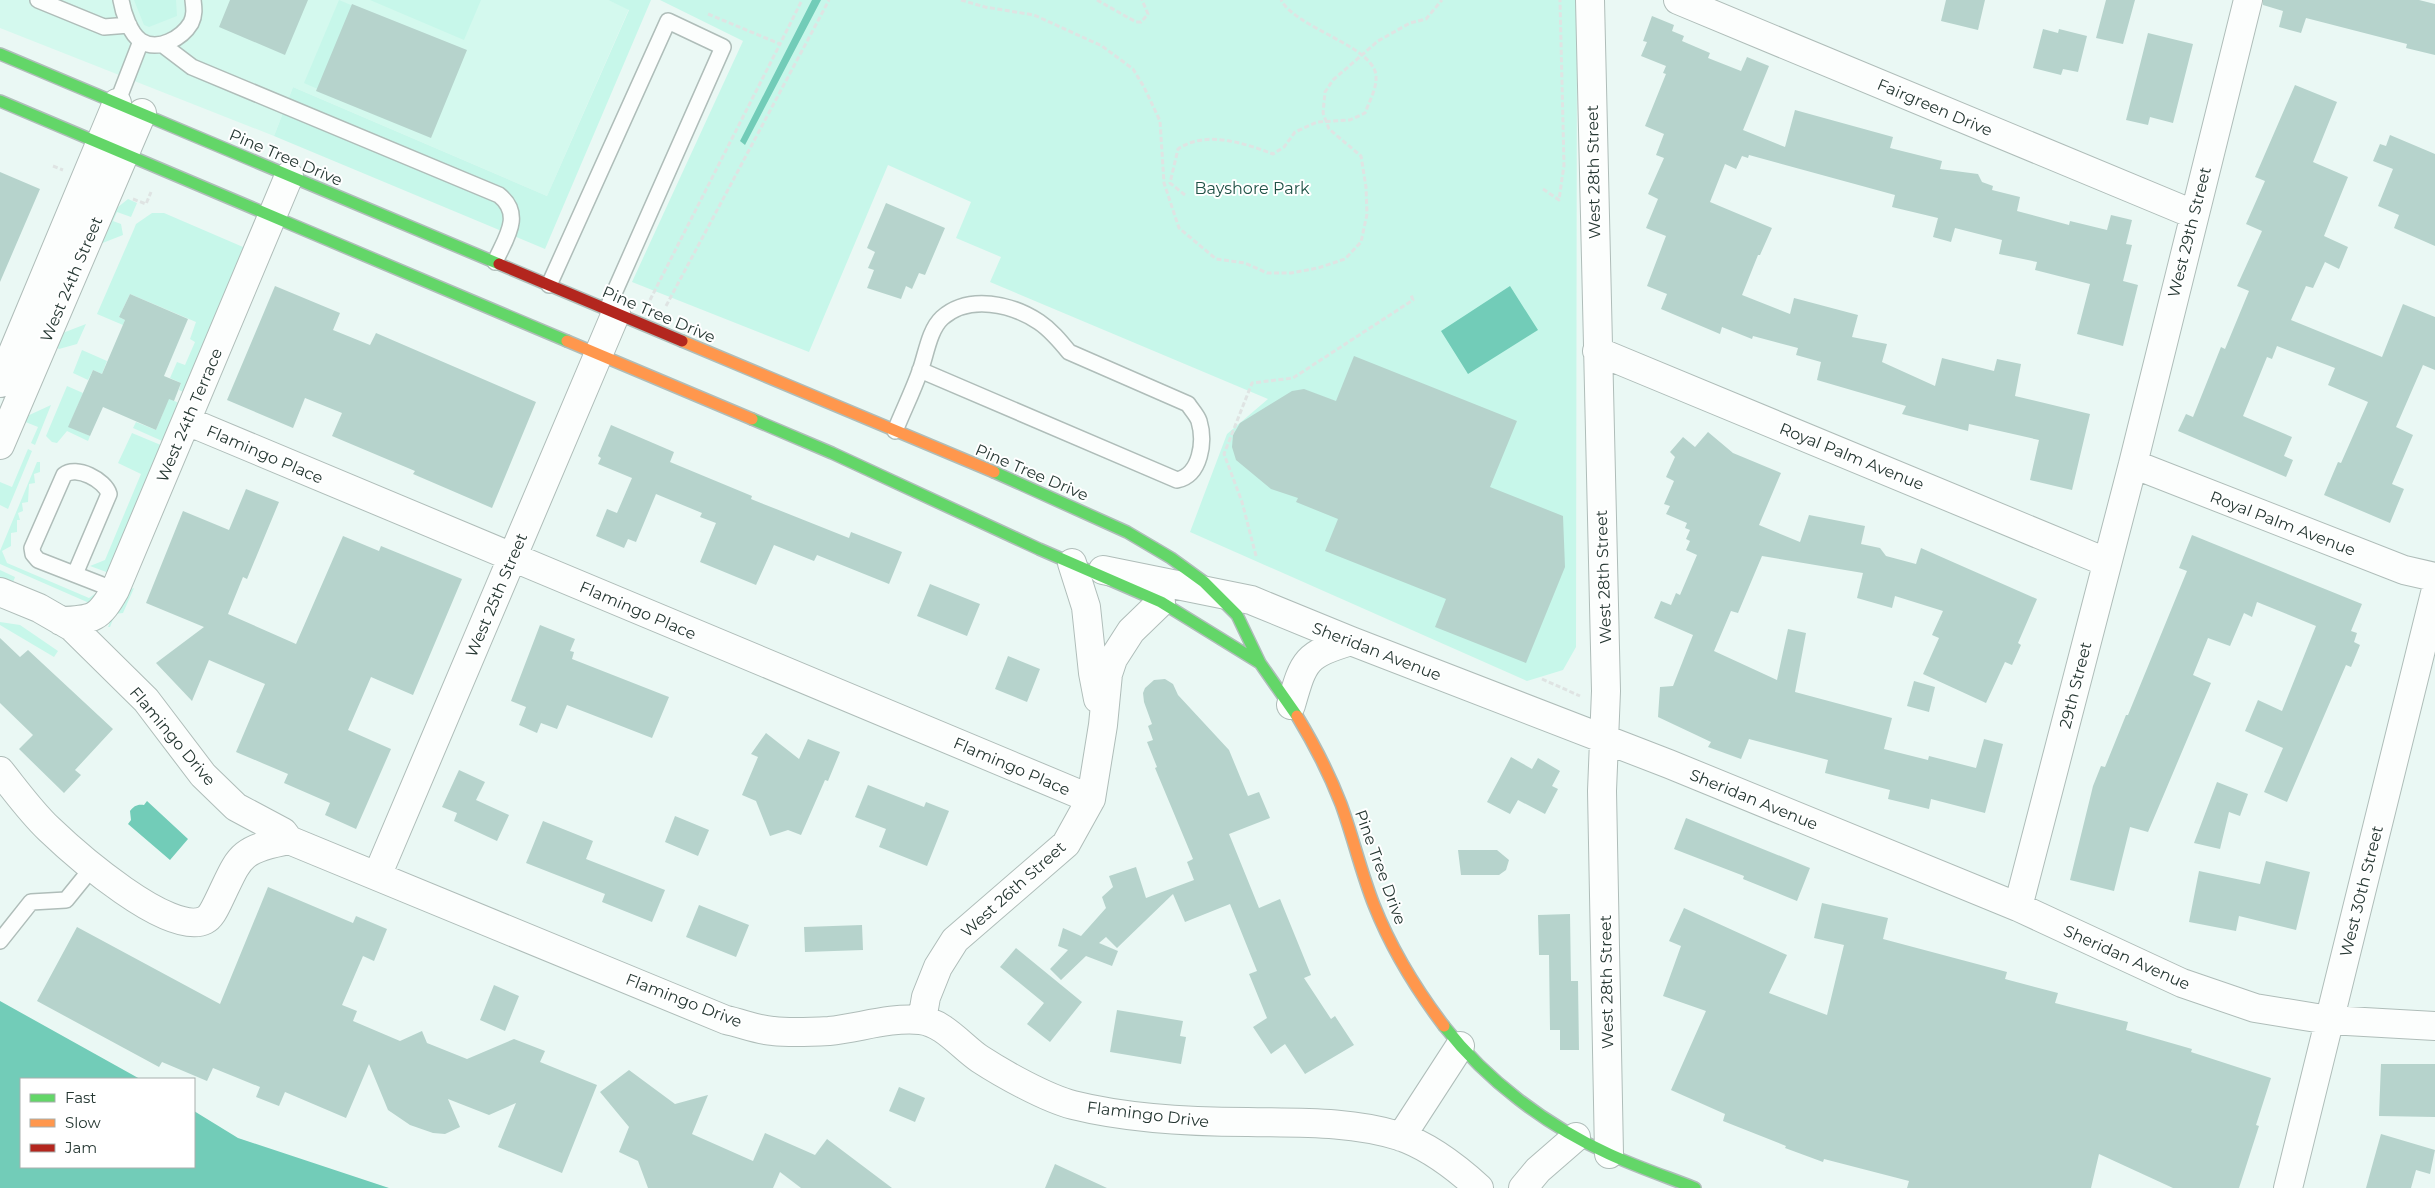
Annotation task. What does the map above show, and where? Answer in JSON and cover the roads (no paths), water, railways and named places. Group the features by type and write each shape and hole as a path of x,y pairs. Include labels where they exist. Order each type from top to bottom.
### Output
{"main road":[{"name":"Pine Tree Drive","path":"0,54 1055,498 1120,528 1190,571 1218,595 1237,615 1260,663 1309,732 1332,781 1368,890 1394,947 1422,996 1460,1046 1520,1101 1576,1137 1609,1154 1695,1188"},
{"name":"Pine Tree Drive","path":"0,101 832,452 1161,602 1260,663"}],"street":[{"name":"West 28th Street","path":"1590,0 1606,691 1602,791 1609,1154"},
{"name":"Fairgreen Drive","path":"1678,0 2193,214"},
{"name":"West 29th Street","path":"2133,464 2193,214 2248,0"},
{"name":"West 24th Street","path":"0,445 113,149 117,103"},
{"name":"West 24th Street","path":"0,383 113,149 142,113"},
{"name":"West 24th Terrace","path":"61,621 86,620 96,617 104,609 115,590 289,176"},
{"name":"West 25th Street","path":"377,876 598,353 611,311"},
{"name":"Royal Palm Avenue","path":"1597,351 2106,562"},
{"name":"Flamingo Place","path":"187,421 1090,799"},
{"name":"Royal Palm Avenue","path":"2133,464 2404,570 2435,577"},
{"name":"29th Street","path":"2018,907 2106,562 2133,464"},
{"name":"Sheridan Avenue","path":"1072,563 1218,595 1251,600 1351,641 1604,739 2018,907 2182,983 2255,1008 2329,1020 2435,1026"},
{"name":"West 26th Street","path":"1072,563 1086,607 1093,673 1103,725"},
{"name":"Flamingo Drive","path":"0,592 39,608 72,627 146,700 195,767 236,807 283,832 289,840 726,1020 773,1032 828,1031 904,1020 922,1020 932,1023 957,1040 979,1059 1034,1088 1072,1105 1136,1115 1223,1122 1329,1124 1371,1129 1401,1137 1457,1168 1479,1188"},
{"name":"West 30th Street","path":"2288,1188 2435,593"},
{"name":"West 26th Street","path":"922,1020 926,997 938,967 955,940 1066,844 1090,799 1103,725 1108,674 1116,651 1131,631 1161,602"},
{"path":"1291,705 1300,672 1308,660 1327,648 1351,641"},
{"path":"0,771 48,828 92,868 138,901 180,921 195,923 206,920 215,909 240,858 243,840 236,807"},
{"path":"240,858 260,846 289,840"},
{"path":"1401,1137 1460,1046"},
{"path":"1523,1188 1538,1170 1576,1137"}],"lane":[{"path":"38,0 104,27 129,25"},
{"path":"121,0 129,25 140,41 152,45 163,45 179,36 190,24 194,12 193,0"},
{"path":"549,285 668,21 723,47 611,311"},
{"path":"117,103 140,41"},
{"path":"163,45 192,67 499,195 508,202 512,214 511,226 495,262"},
{"path":"895,431 931,338 942,319 958,309 977,304 999,305 1020,311 1040,322 1056,336 1069,352 1188,404 1198,419 1201,437 1200,455 1193,470 1185,478 1177,480 920,370"},
{"path":"76,574 109,494 106,486 100,481 74,470 64,475 32,548 33,554 38,560 115,590"},
{"path":"0,941 31,902 66,900 92,868"}],"park label":[{"name":"Bayshore Park","path":"1252,188"}]}
